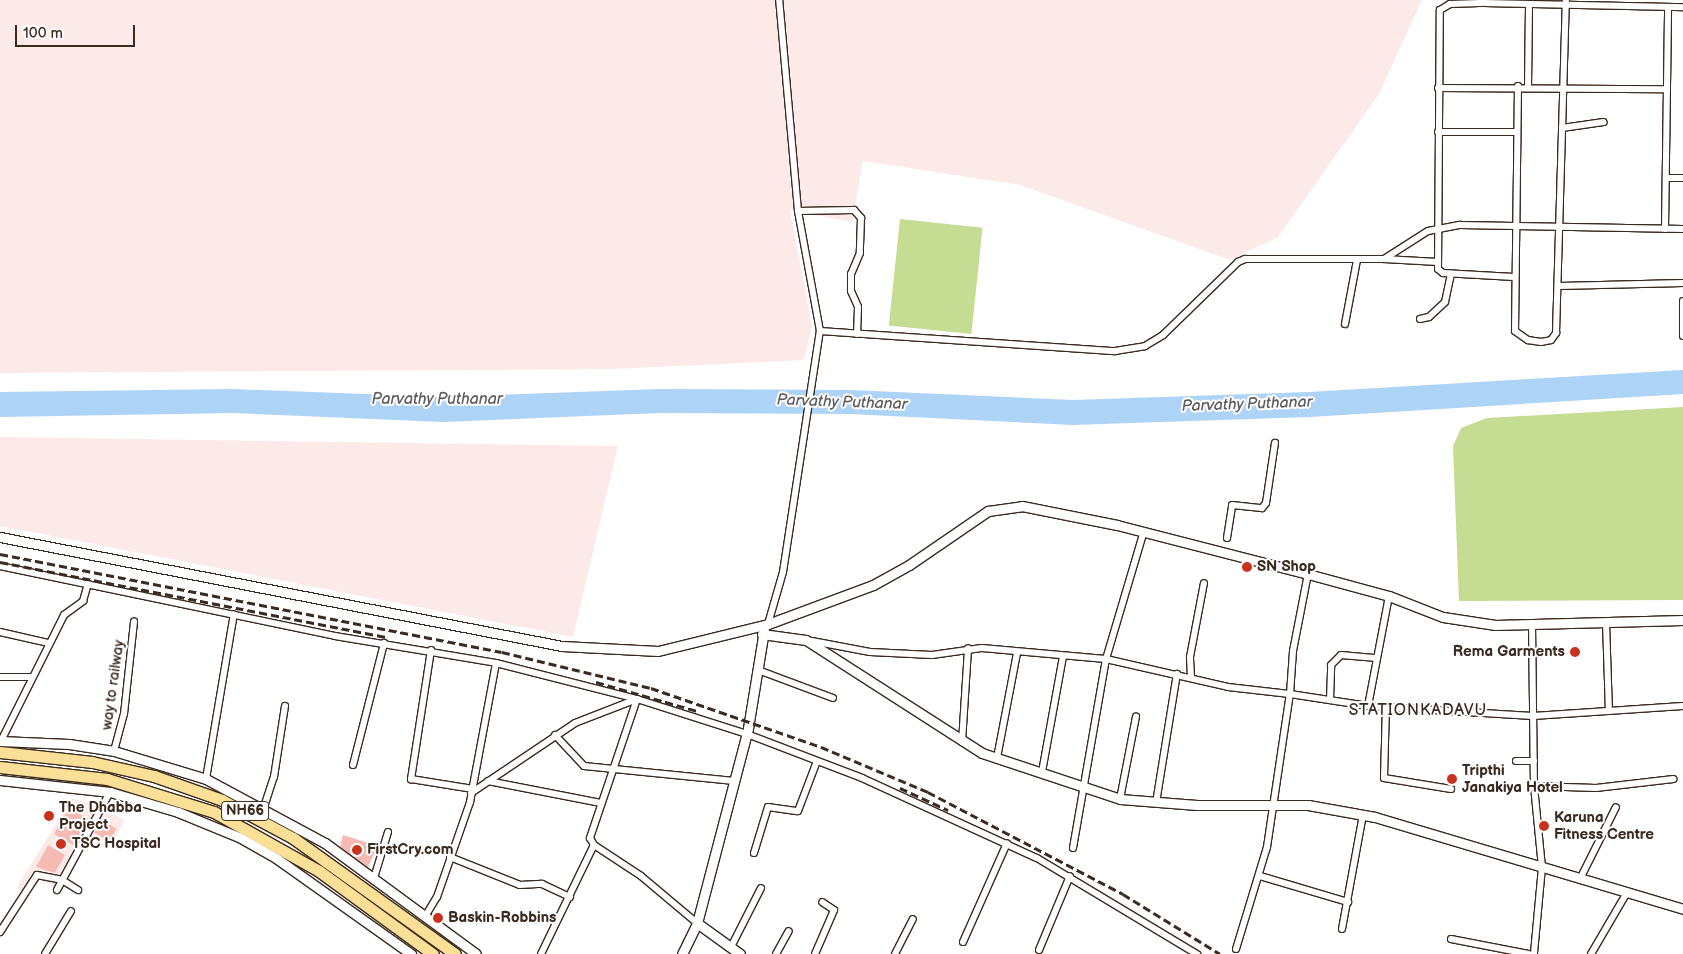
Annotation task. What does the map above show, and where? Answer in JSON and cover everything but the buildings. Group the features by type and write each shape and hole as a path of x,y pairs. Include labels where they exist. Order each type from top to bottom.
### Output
{"highway":[{"name":"NH66","path":"0,745 154,776 222,800 293,838 455,954"},
{"name":"NH66","path":"0,767 107,779 214,812 319,871 433,954"}],"main road":[{"path":"0,537 562,646 658,651 768,624 873,585 909,565 988,511 1005,506 1036,507 1308,574 1389,596 1443,617 1495,625 1683,620"},
{"path":"682,954 697,923 747,734 762,634 768,624"},
{"path":"762,634 806,640 962,742 997,758 1120,799 1156,803 1308,805 1363,815 1542,867 1626,894 1683,908"},
{"path":"0,745 69,744 114,751 206,779 264,807 325,843 426,915 476,954"},
{"path":"0,780 110,792 178,812 241,838 276,858 410,954"},
{"path":"697,923 740,954"}],"street":[{"path":"768,624 784,572 820,331 798,210 779,0"},
{"path":"1528,87 1534,2"},
{"path":"1514,278 1451,274 1440,271 1438,262 1438,18 1444,6 1534,2 1654,2 1668,7 1683,7"},
{"path":"1518,86 1514,278 1515,331 1528,340 1547,341 1554,336 1559,286 1562,227 1562,88 1566,2"},
{"path":"1665,228 1668,7"},
{"path":"1438,88 1518,86 1667,89"},
{"path":"1562,128 1604,122"},
{"path":"1438,132 1517,132"},
{"path":"1666,178 1683,178"},
{"path":"798,210 854,210 861,218 860,253 851,274 851,291 858,306 857,334"},
{"path":"1384,259 1438,227 1515,226 1683,229"},
{"path":"820,331 1115,351 1145,346 1163,335 1238,262 1384,259 1438,262"},
{"path":"1345,324 1357,260"},
{"path":"1420,319 1429,317 1445,302 1451,274"},
{"path":"1559,286 1683,283"},
{"path":"1683,301 1683,336"},
{"path":"1227,538 1232,505 1264,506 1275,443"},
{"path":"1073,848 1106,659 1143,534"},
{"path":"0,566 234,614 496,663 637,699 747,734 817,761 1007,843 1070,876 1197,954"},
{"path":"1236,949 1260,876 1275,805 1290,694 1293,651 1308,574"},
{"path":"1191,677 1190,657 1204,583"},
{"path":"0,745 30,677 48,643 64,615 83,601 88,584"},
{"path":"1368,706 1374,658 1389,596"},
{"path":"206,779 234,614"},
{"name":"way to railway","path":"114,751 124,714 134,622"},
{"path":"1606,622 1609,711"},
{"path":"1532,624 1534,786 1542,867 1534,954"},
{"path":"0,632 48,643"},
{"path":"806,640 870,652 923,655 968,648 1106,659 1228,687 1368,706 1533,716 1683,706"},
{"path":"353,765 384,642"},
{"path":"962,742 968,648"},
{"path":"431,650 411,779 472,791 555,735 600,710 637,699"},
{"path":"997,758 1017,653"},
{"path":"1330,700 1331,665 1341,655 1374,658"},
{"path":"1042,772 1063,657"},
{"path":"426,915 450,857 472,791 496,663"},
{"path":"758,670 833,698"},
{"path":"1156,803 1177,674"},
{"path":"0,677 30,677"},
{"path":"637,699 590,834 594,845 641,876 697,923"},
{"path":"264,807 274,777 285,706"},
{"path":"1386,706 1384,778 1451,789"},
{"path":"1120,799 1136,717"},
{"path":"555,735 580,764 613,770 734,782"},
{"path":"754,853 768,808 798,811 817,761"},
{"path":"1516,761 1534,761"},
{"path":"1534,786 1596,788 1673,779"},
{"path":"488,781 601,803"},
{"path":"57,890 110,792"},
{"path":"1580,879 1616,807"},
{"path":"1342,929 1363,815"},
{"path":"374,878 388,832"},
{"path":"963,942 1007,843"},
{"path":"541,954 594,845"},
{"path":"450,857 520,885 542,884 570,897"},
{"path":"0,932 37,875 62,880 78,890"},
{"path":"1039,950 1070,876"},
{"path":"1260,876 1348,902"},
{"path":"731,948 760,888"},
{"path":"1591,954 1626,894"},
{"path":"815,954 834,910 822,902"},
{"path":"45,954 71,911"},
{"path":"895,954 913,919"},
{"path":"776,954 789,931"},
{"path":"1450,939 1529,954"}],"shaded area":[{"path":"0,0 1422,0 1379,94 1278,237 1230,260 1020,185 863,161 852,222 790,210 812,327 804,360 613,369 0,373"},
{"path":"0,437 618,446 573,637 0,526"},
{"name":"TSC Hospital","path":"72,798 101,807 55,887 40,880 29,895 17,887"},
{"path":"105,810 125,820 111,846 92,836"}],"green space":[{"path":"900,219 983,228 971,334 889,325"},
{"path":"1683,407 1683,600 1459,601 1453,446 1461,428 1487,418"}],"water":[{"name":"Parvathy Puthanar","path":"1683,370 1683,394 1310,417 1073,425 850,414 660,413 443,422 233,413 0,417 0,392 233,389 443,397 660,389 851,390 1073,400 1309,392"}],"railway":[{"path":"0,554 502,652 651,688 821,747 928,792 1123,894 1220,954"},
{"path":"0,562 386,637"},
{"path":"596,682 697,711"},
{"path":"900,788 948,810"}],"place":[{"name":"SN Shop","path":"1247,567"},
{"name":"Rema Garments","path":"1575,652"},
{"name":"Tripthi Janakiya Hotel","path":"1452,779"},
{"name":"The Dhabba Project","path":"49,816"},
{"name":"Karuna Fitness Centre","path":"1544,826"},
{"name":"TSC Hospital","path":"61,844"},
{"name":"FirstCry.com","path":"357,850"},
{"name":"Baskin-Robbins","path":"438,918"}],"district":[{"name":"STATIONKADAVU","path":"1418,711"}]}
